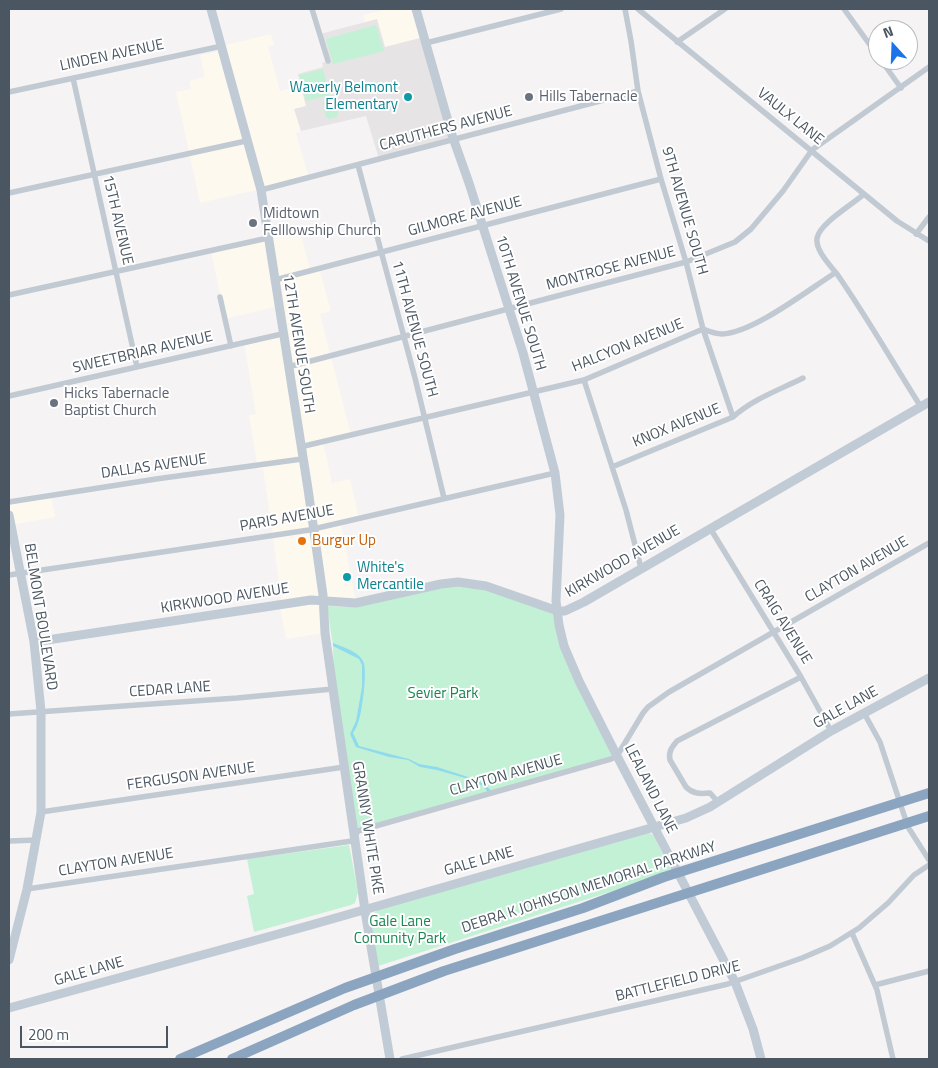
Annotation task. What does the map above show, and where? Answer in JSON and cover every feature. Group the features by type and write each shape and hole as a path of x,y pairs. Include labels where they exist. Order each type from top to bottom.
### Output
{"highway":[{"name":"DEBRA K JOHNSON MEMORIAL PARKWAY","path":"180,1059 346,988 454,949 582,908 664,877 929,793"},
{"path":"232,1059 354,1005 444,971 929,816"}],"street":[{"name":"12TH AVENUE SOUTH","path":"211,9 261,190 313,529 333,689"},
{"path":"312,9 328,61"},
{"name":"10TH AVENUE SOUTH","path":"416,9 454,139 508,308 556,473 560,515 556,601 558,611"},
{"path":"426,43 562,9"},
{"name":"9TH AVENUE SOUTH","path":"625,9 638,91 661,179 686,262 703,329 732,417"},
{"name":"VAULX LANE","path":"638,9 897,221 929,242"},
{"path":"677,42 724,9"},
{"path":"844,9 868,42"},
{"name":"LINDEN AVENUE","path":"9,92 222,46"},
{"name":"MONTROSE AVENUE","path":"288,367 686,262 735,242 751,228 783,191 812,150 929,67"},
{"path":"887,70 900,88"},
{"name":"15TH AVENUE","path":"73,78 137,367"},
{"name":"CARUTHERS AVENUE","path":"261,190 638,91"},
{"path":"9,193 94,176 246,141"},
{"name":"11TH AVENUE SOUTH","path":"358,165 444,498"},
{"name":"GILMORE AVENUE","path":"275,280 661,179"},
{"path":"864,194 825,226 819,234 818,246 852,295 921,407"},
{"path":"916,234 929,217"},
{"path":"9,295 268,238"},
{"name":"HALCYON AVENUE","path":"300,448 584,380 703,329 721,334 746,327 767,317 835,273"},
{"path":"220,297 231,346"},
{"name":"SWEETBRIAR AVENUE","path":"9,396 282,334"},
{"name":"KNOX AVENUE","path":"612,466 732,417 756,401 803,378"},
{"path":"584,380 626,510 641,568"},
{"name":"KIRKWOOD AVENUE","path":"34,642 312,600 356,603 458,582 486,586 558,611 571,608 929,402"},
{"name":"DALLAS AVENUE","path":"9,502 302,459"},
{"name":"PARIS AVENUE","path":"9,575 313,529 556,473"},
{"name":"BELMONT BOULEVARD","path":"9,516 34,642 42,711 41,812 27,889 9,960"},
{"name":"CRAIG AVENUE","path":"710,528 801,677 830,731"},
{"name":"CLAYTON AVENUE","path":"27,889 351,842 358,831 611,759 617,756 635,724 648,707 669,692 929,543"},
{"name":"LEALAND LANE","path":"558,611 561,635 568,656 617,756 735,982 754,1029 761,1059"},
{"path":"718,802 710,793 699,794 690,790 682,782 669,756 677,741 801,677"},
{"name":"GALE LANE","path":"9,1008 686,818 718,802 830,731 929,678"},
{"name":"CEDAR LANE","path":"9,714 236,698 333,689"},
{"name":"GRANNY WHITE PIKE","path":"333,689 365,909 390,1059"},
{"path":"864,713 880,742 908,827 929,860"},
{"name":"FERGUSON AVENUE","path":"41,812 344,768"},
{"path":"9,841 37,840"},
{"name":"BATTLEFIELD DRIVE","path":"402,1059 735,982 814,954 852,934 880,911 914,875 929,865"},
{"path":"852,934 875,985 893,1059"},
{"path":"875,985 929,971"}],"shaded area":[{"path":"388,9 416,9 424,37 385,47 377,20 365,23 363,15"},
{"path":"377,19 385,47 424,37 454,139 379,159 366,116 301,131 294,109 306,106 298,74 323,67 322,63 327,61 320,34"},
{"path":"271,34 274,45 268,46 280,91 301,86 306,106 295,110 301,131 296,133 309,178 200,203 176,92 191,89 189,81 205,77 200,55 223,51 222,46"},
{"path":"299,227 310,270 319,268 331,311 320,314 351,435 323,442 332,483 350,479 359,518 341,523 356,603 323,600 325,633 286,639 280,608 281,601 263,469 258,470 249,415 256,414 244,343 282,334 278,306 225,319 211,251"},
{"path":"51,495 55,517 11,525 9,502"}],"green space":[{"path":"376,25 384,51 333,64 326,39"},
{"path":"323,69 329,95 306,101 299,75"},
{"path":"332,99 335,100 338,114 337,117 330,119 326,117 323,103"},
{"name":"Sevier Park","path":"449,585 472,585 555,614 615,756 357,829 334,681 333,646 327,606 352,607"},
{"name":"Gale Lane Comunity Park","path":"648,832 653,835 672,872 378,966 371,919 377,910"},
{"path":"349,845 358,892 355,903 254,932 247,896 254,894 247,859"}],"water":[{"path":"333,643 350,650 363,661 365,672 364,691 358,724 353,733 359,746 465,776 485,784 491,791 488,792 483,786 465,778 420,767 408,760 389,757 356,747 350,734 356,721 362,687 362,665 359,659 333,646"}],"place":[{"name":"Waverly Belmont Elementary","path":"408,97"},
{"name":"Hills Tabernacle","path":"529,97"},
{"name":"Midtown Felllowship Church","path":"253,223"},
{"name":"Hicks Tabernacle Baptist Church","path":"54,403"},
{"name":"Burgur Up","path":"302,541"},
{"name":"White's Mercantile","path":"347,577"}]}
